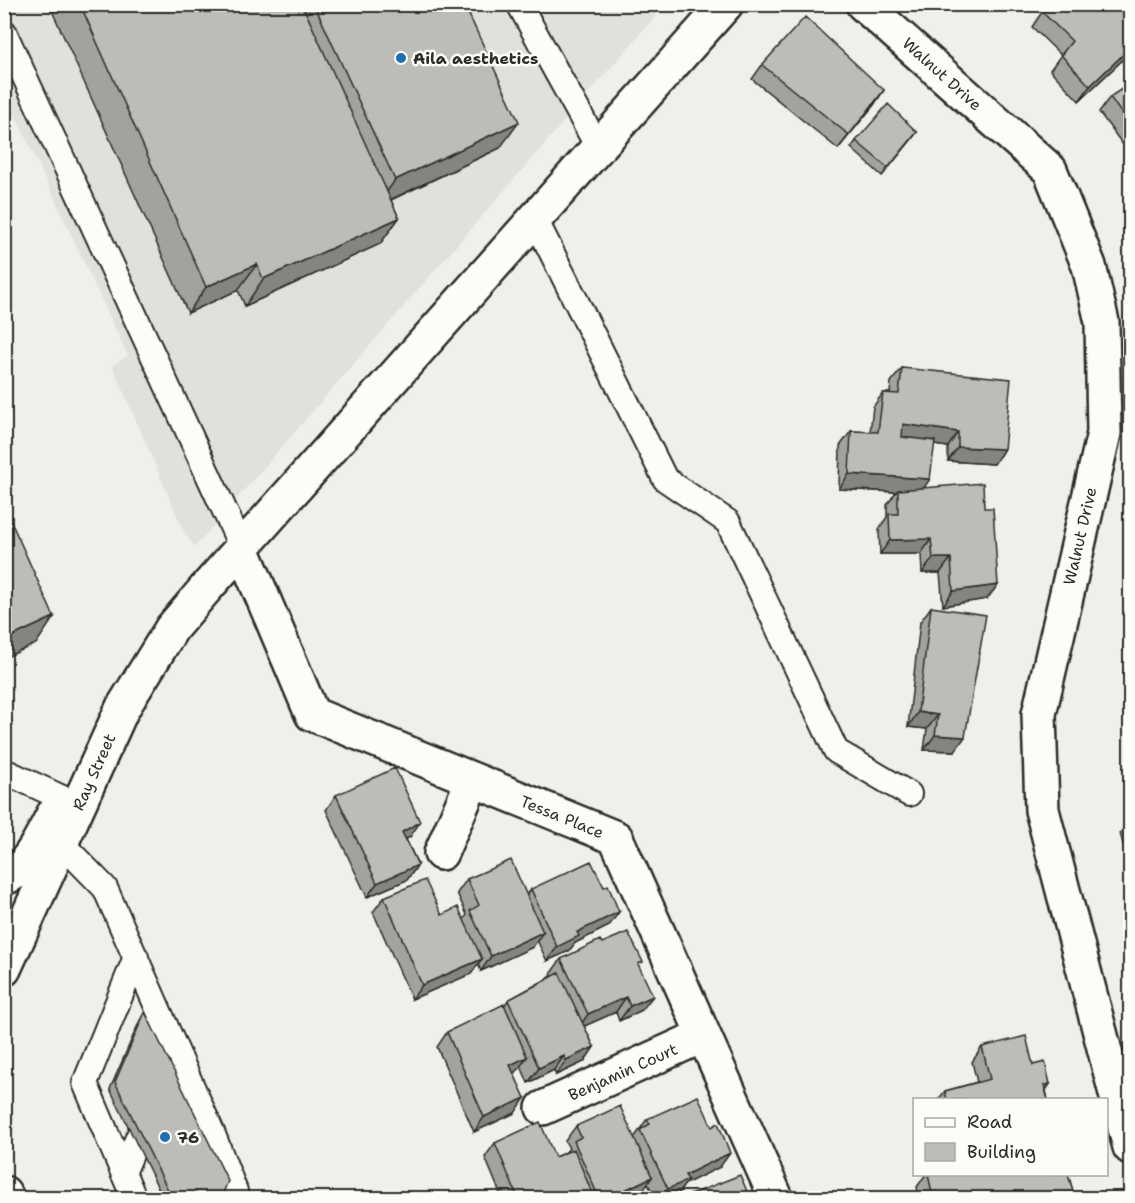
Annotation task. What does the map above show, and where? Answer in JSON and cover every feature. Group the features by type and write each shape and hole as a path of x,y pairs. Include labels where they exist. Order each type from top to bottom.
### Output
{"street":[{"name":"Ray Street","path":"4,969 122,709 172,628 242,546 599,150 726,4"},
{"name":"Walnut Drive","path":"863,4 1050,170 1089,266 1102,322 1104,433 1039,714 1042,810 1131,1147"},
{"name":"Tessa Place","path":"242,546 312,714 472,782 616,838 702,1036 776,1198"},
{"path":"4,878 10,876 33,853 83,752 114,728"},
{"path":"441,853 472,782"},
{"name":"Benjamin Court","path":"543,1108 702,1036"},
{"path":"4,1192 7,1198"}],"lane":[{"path":"530,11 599,150"},
{"path":"4,32 242,546"},
{"path":"535,219 665,479 728,522 836,751 909,794"},
{"path":"4,771 62,798"},
{"path":"62,844 105,888 207,1120 235,1191 235,1198"},
{"path":"134,1198 85,1083 136,957"},
{"path":"123,1173 177,1049"},
{"path":"194,1149 207,1120"}],"shaded area":[{"path":"4,5 665,5 195,547 185,534 112,365 128,356 5,93"}],"building":[{"path":"80,4 302,4 399,218 263,279 257,264 206,287"},
{"path":"314,4 464,4 519,122 395,180"},
{"path":"1050,4 1131,4 1131,47 1090,86 1061,55 1072,41 1042,12"},
{"path":"805,17 884,90 849,135 762,65"},
{"path":"1131,83 1131,127 1110,97"},
{"path":"888,104 917,132 888,168 856,141"},
{"path":"902,368 1011,379 1004,449 958,447 958,432 903,424 902,437 935,441 930,479 849,474 851,431 878,432 883,393 899,394"},
{"path":"983,483 984,508 993,508 998,585 953,591 951,558 933,558 931,539 890,540 889,514 898,514 898,490"},
{"path":"4,506 54,617 4,640"},
{"path":"931,607 986,615 965,737 935,735 938,715 918,712"},
{"path":"395,768 420,822 402,832 418,865 377,883 336,795"},
{"path":"511,860 543,932 491,956 470,911 479,905 467,879"},
{"path":"591,861 604,887 608,885 619,912 577,932 579,936 557,947 531,889"},
{"path":"425,880 442,915 458,907 482,959 422,985 384,897"},
{"path":"628,932 643,962 638,964 653,996 630,1006 626,997 588,1014 561,959 600,940 602,943"},
{"path":"559,973 594,1047 566,1060 564,1056 539,1068 508,1000"},
{"path":"504,1004 527,1057 510,1065 525,1098 484,1117 447,1032"},
{"path":"145,1012 228,1181 221,1198 172,1198 115,1082"},
{"path":"1026,1036 1033,1065 1045,1062 1050,1084 1044,1085 1047,1098 947,1098 945,1091 990,1079 982,1047"},
{"path":"698,1096 712,1127 718,1123 730,1153 685,1175 688,1180 668,1189 640,1130 650,1124 647,1119"},
{"path":"620,1106 652,1177 608,1198 599,1198 574,1141 581,1137 576,1126"},
{"path":"540,1122 555,1157 574,1149 594,1198 518,1198 495,1143"},
{"path":"740,1175 750,1198 682,1198"},
{"path":"928,1176 1069,1176 1075,1198 933,1198"}],"place":[{"name":"Aila aesthetics","path":"401,58"},
{"name":"76","path":"165,1137"}]}
